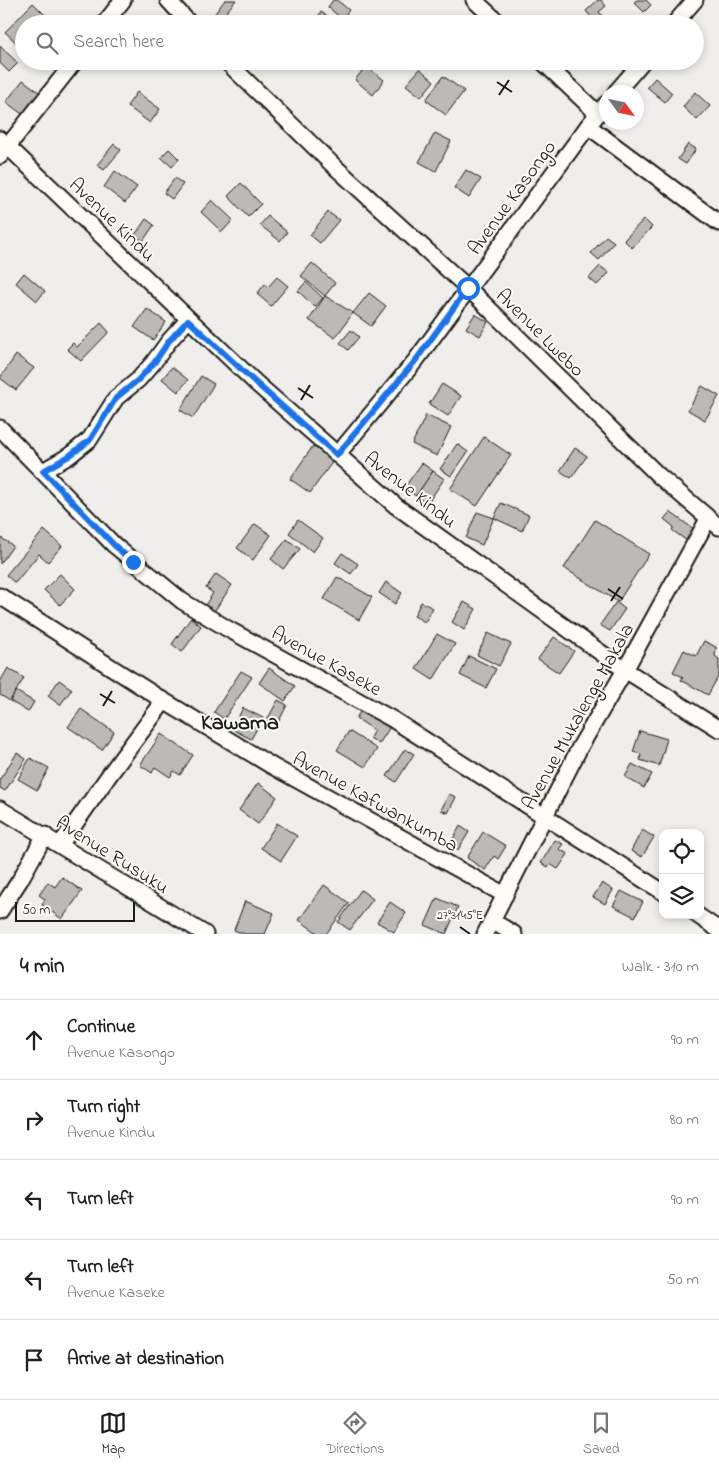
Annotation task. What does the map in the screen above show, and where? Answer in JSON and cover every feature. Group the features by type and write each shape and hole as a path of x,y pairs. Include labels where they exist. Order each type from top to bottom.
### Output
{"street":[{"path":"111,15 123,0"},
{"path":"168,0 182,15"},
{"path":"474,0 490,15"},
{"path":"682,15 694,0"},
{"path":"3,147 67,70"},
{"name":"Avenue Lwebo","path":"235,70 334,166 468,288 658,475 714,523"},
{"path":"553,70 599,107"},
{"path":"622,85 635,70"},
{"name":"Avenue Kasongo","path":"337,455 416,360 599,113"},
{"path":"588,126 719,223"},
{"name":"Avenue Kindu","path":"3,147 256,383 396,506 625,670 719,730"},
{"path":"43,471 69,456 90,440 116,398 138,380 154,363 169,341 188,320"},
{"name":"Avenue Kaseke","path":"0,428 114,545 182,601 228,629 392,719 659,889"},
{"name":"Avenue Mukalenge Makala","path":"489,928 580,747 714,523"},
{"name":"Avenue Kafwankumba","path":"0,596 164,701 272,766 506,895"},
{"path":"60,845 164,701"},
{"name":"Avenue Rusuku","path":"0,809 205,934"},
{"path":"0,911 45,836"},
{"path":"703,919 719,930"},
{"path":"489,928 514,934"}],"building":[{"path":"225,0 236,0 224,15 214,15"},
{"path":"333,0 337,0 349,10 345,15 337,15 328,7"},
{"path":"598,0 601,0 606,6 599,12 602,15 589,15 586,11"},
{"path":"646,0 651,5 644,12 634,2"},
{"path":"33,3 45,15 21,15"},
{"path":"15,22 15,41 5,32"},
{"path":"0,46 15,60 15,66 9,72 0,63"},
{"path":"363,70 371,70 384,80 373,95 355,80"},
{"path":"419,70 434,81 421,97 406,85"},
{"path":"443,76 464,91 446,115 426,100"},
{"path":"655,78 672,93 665,102 647,87"},
{"path":"23,80 43,95 26,117 6,102"},
{"path":"137,92 160,109 150,123 127,106"},
{"path":"695,92 710,106 697,120 683,107"},
{"path":"435,133 451,141 436,171 419,162"},
{"path":"114,144 121,150 104,170 97,165"},
{"path":"688,144 696,149 686,164 678,159"},
{"path":"169,149 179,159 172,167 161,157"},
{"path":"466,170 481,179 469,198 454,188"},
{"path":"115,171 137,187 125,203 104,187"},
{"path":"175,178 183,184 172,199 164,193"},
{"path":"241,183 261,204 248,217 228,196"},
{"path":"212,200 233,220 222,232 201,212"},
{"path":"328,212 339,220 320,243 310,235"},
{"path":"268,216 287,232 280,241 260,225"},
{"path":"146,219 154,225 143,241 135,235"},
{"path":"644,219 652,227 632,248 624,240"},
{"path":"606,236 614,242 599,260 591,253"},
{"path":"312,263 335,283 325,296 301,276"},
{"path":"600,266 609,273 597,285 589,278"},
{"path":"24,273 45,291 37,301 16,283"},
{"path":"277,277 288,286 271,306 257,294 265,284 268,287"},
{"path":"306,282 323,298 315,307 298,291"},
{"path":"369,293 386,306 371,326 353,313"},
{"path":"325,296 353,313 335,338 309,320"},
{"path":"147,309 166,322 153,340 134,327"},
{"path":"475,314 488,322 480,336 466,328"},
{"path":"101,323 109,332 81,361 67,349 73,343 77,347"},
{"path":"351,330 359,337 348,350 340,343"},
{"path":"16,355 34,368 16,390 0,378"},
{"path":"172,367 188,380 178,392 162,379"},
{"path":"201,376 214,384 193,418 180,410"},
{"path":"442,384 461,396 448,416 429,404"},
{"path":"702,386 719,396 705,420 688,410"},
{"path":"426,415 451,427 437,456 412,444"},
{"path":"484,437 511,455 477,506 450,489"},
{"path":"457,444 468,452 451,476 440,469"},
{"path":"313,446 333,461 310,493 290,479"},
{"path":"575,448 587,456 571,478 560,471"},
{"path":"422,463 433,471 416,496 404,488"},
{"path":"433,471 444,479 427,504 416,496"},
{"path":"501,503 529,515 522,531 494,518"},
{"path":"477,512 494,518 482,545 466,538"},
{"path":"670,512 695,530 687,541 672,530 674,527 664,519"},
{"path":"298,520 323,538 313,552 289,533"},
{"path":"595,520 649,554 618,602 564,568"},
{"path":"255,524 271,535 253,560 237,548"},
{"path":"44,530 62,546 48,562 39,554 15,583 6,575"},
{"path":"0,537 13,546 0,564"},
{"path":"287,539 300,549 283,569 271,559"},
{"path":"342,553 358,564 351,574 335,563"},
{"path":"60,574 75,589 60,605 44,590"},
{"path":"216,574 232,585 213,613 204,607 213,593 206,588"},
{"path":"337,577 372,597 359,620 324,599"},
{"path":"386,582 402,593 395,604 379,593"},
{"path":"421,602 433,608 425,622 414,616"},
{"path":"464,602 476,609 464,630 452,622"},
{"path":"616,602 625,609 610,631 600,625"},
{"path":"191,618 201,626 182,652 172,644"},
{"path":"488,633 511,644 499,666 477,655"},
{"path":"437,634 455,644 433,680 416,669"},
{"path":"554,637 574,651 559,673 538,659"},
{"path":"704,641 716,647 715,656 719,659 719,675 708,695 681,680 683,677 673,672 684,650 696,656"},
{"path":"469,656 496,669 486,688 460,675"},
{"path":"8,668 24,678 10,701 0,695 0,682"},
{"path":"269,668 295,686 285,701 259,683"},
{"path":"241,671 252,677 224,719 214,712"},
{"path":"59,680 72,689 60,705 48,696"},
{"path":"16,691 34,702 28,712 10,701"},
{"path":"278,700 287,705 277,725 267,720"},
{"path":"243,708 263,718 251,739 232,729"},
{"path":"81,709 114,732 102,750 68,727"},
{"path":"362,709 390,727 379,744 370,738 374,730 356,718"},
{"path":"349,731 377,749 365,767 337,750"},
{"path":"640,731 667,739 659,766 640,760 641,754 633,752"},
{"path":"161,734 193,755 180,775 174,771 170,777 155,767 152,773 140,765"},
{"path":"405,749 414,754 396,782 387,776"},
{"path":"17,753 26,759 5,791 0,788 0,779"},
{"path":"30,758 49,768 37,790 18,779"},
{"path":"632,764 652,774 644,788 625,777"},
{"path":"258,783 277,797 258,824 239,810"},
{"path":"449,794 456,797 448,813 441,810"},
{"path":"277,823 297,836 281,861 261,848"},
{"path":"460,826 469,832 458,850 450,845"},
{"path":"642,830 654,837 642,857 631,851"},
{"path":"483,832 506,846 498,859 494,856 485,870 467,858"},
{"path":"555,840 563,844 559,849 568,854 558,869 550,864 548,867 541,863"},
{"path":"62,877 82,891 62,919 42,905 45,899 39,895 48,882 55,887"},
{"path":"602,883 613,890 605,904 593,897"},
{"path":"324,885 349,903 326,934 319,934 299,920"},
{"path":"361,890 373,899 350,930 338,922"},
{"path":"621,891 643,902 635,917 613,906"},
{"path":"437,898 458,907 446,934 425,925"},
{"path":"245,901 274,913 265,934 245,934 234,930"},
{"path":"390,902 406,913 394,932 377,922"}],"district":[{"name":"Kawama","path":"240,721"}],"route":[{"path":"133,562 114,545 43,471 69,456 90,440 116,398 138,380 154,363 169,341 188,320 337,455 416,360 468,288"}]}
